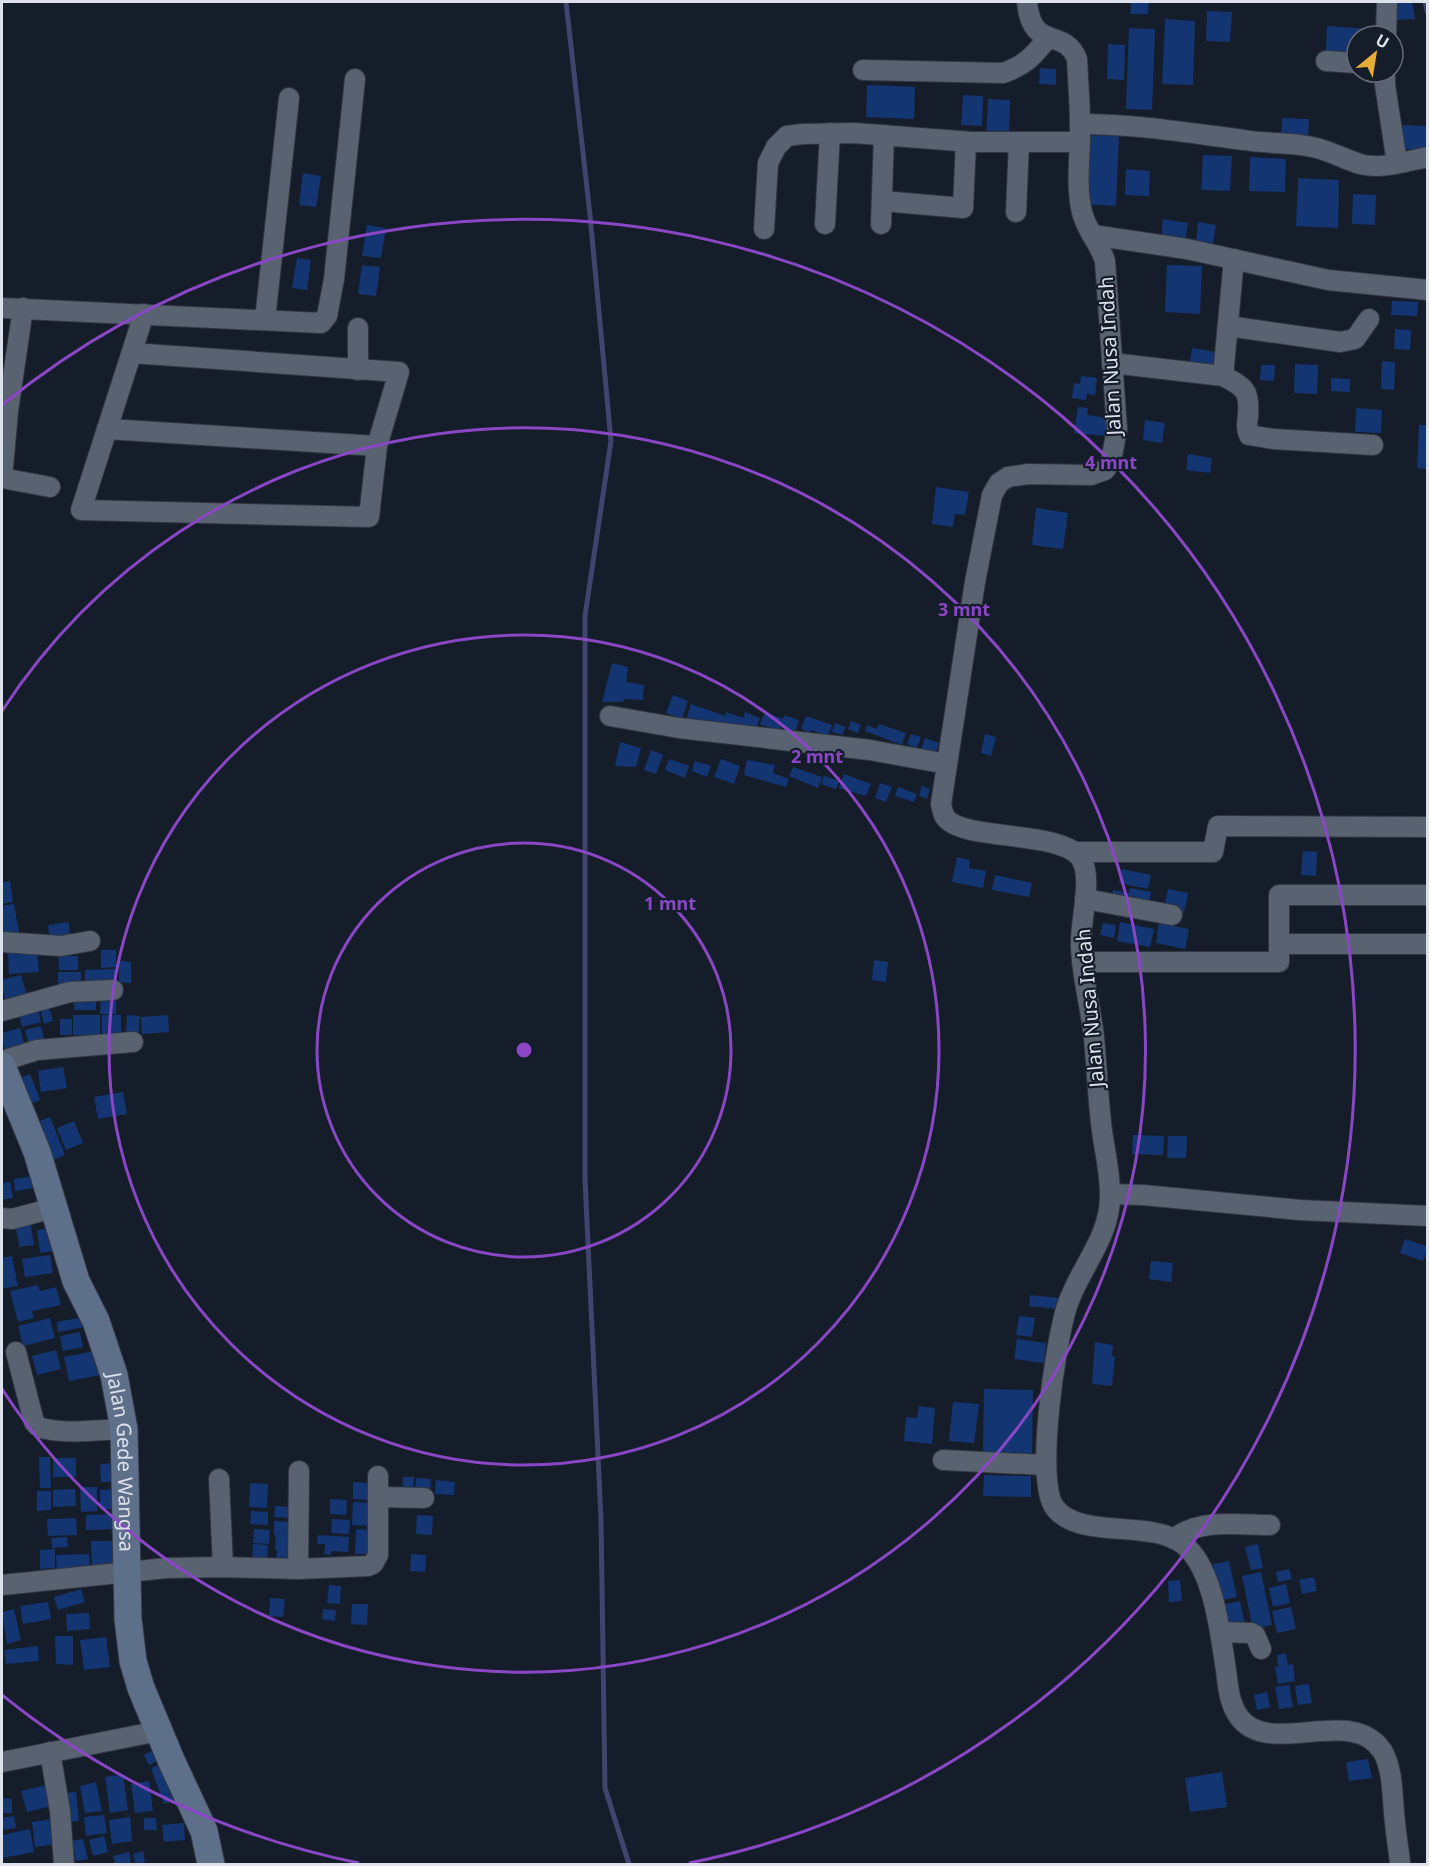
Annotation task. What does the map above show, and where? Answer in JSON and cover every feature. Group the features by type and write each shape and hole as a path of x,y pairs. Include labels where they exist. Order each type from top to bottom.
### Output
{"street":[{"name":"Jalan Nusa Indah","path":"1027,2 1031,24 1038,32 1068,45 1077,59 1080,200 1082,214 1106,261 1117,429 1111,461 1105,470 1091,475 1029,474 1008,477 999,483 993,495 975,582 941,804 944,816 951,823 969,829 1053,844 1076,852 1083,861 1086,874 1080,936 1110,1194 1106,1228 1075,1285 1067,1307 1056,1356 1045,1465 1048,1496 1054,1508 1065,1517 1083,1524 1160,1534 1174,1539 1193,1554 1203,1570 1220,1632 1230,1700 1239,1717 1247,1726 1261,1731 1278,1733 1343,1730 1367,1737 1384,1754 1389,1771 1401,1864"},
{"path":"1386,24 1387,2"},
{"path":"863,70 1003,73 1018,68 1028,61 1048,38"},
{"path":"1326,61 1345,62"},
{"path":"2,308 321,323 327,316 334,279 355,79"},
{"path":"1385,84 1397,163"},
{"path":"265,320 289,98"},
{"path":"764,229 768,163 776,147 787,136 830,133 966,142 1019,142 1080,133 1114,124 1156,127 1247,141 1312,147 1370,165 1428,157"},
{"path":"825,224 830,133"},
{"path":"881,224 884,135"},
{"path":"882,201 963,208 966,142"},
{"path":"1016,212 1019,142"},
{"path":"1092,235 1175,247 1328,280 1428,290"},
{"path":"1223,376 1234,259"},
{"path":"23,308 2,478 50,488"},
{"path":"132,352 399,372 377,446 369,517 81,510 144,314"},
{"path":"1228,326 1346,342 1355,339 1369,319"},
{"path":"358,328 358,370"},
{"path":"1112,363 1223,376 1237,383 1248,394 1246,427 1249,435 1273,439 1373,445"},
{"path":"107,429 377,446"},
{"path":"610,716 679,728 870,750 947,764"},
{"path":"1076,852 1213,852 1218,826 1428,827"},
{"path":"1082,962 1279,962 1279,895 1428,895"},
{"path":"1085,899 1172,915"},
{"path":"2,942 61,946 90,941"},
{"path":"1279,944 1428,944"},
{"path":"2,1011 70,992 112,990"},
{"path":"2,1061 37,1050 134,1042"},
{"name":"Jalan Gede Wangsa","path":"2,1066 37,1152 76,1281 96,1321 109,1357 124,1429 128,1619 133,1660 141,1689 204,1832 211,1864"},
{"path":"1110,1194 1300,1210 1428,1216"},
{"path":"2,1218 12,1219 53,1208"},
{"path":"16,1352 34,1422 38,1426 51,1430 124,1429"},
{"path":"943,1460 1045,1465"},
{"path":"298,1569 299,1471"},
{"path":"2,1586 127,1571 223,1567 298,1569 368,1566 373,1564 378,1555 378,1476"},
{"path":"219,1479 223,1567"},
{"path":"379,1497 424,1498"},
{"path":"1174,1539 1180,1533 1199,1527 1270,1525"},
{"path":"1220,1632 1251,1633 1257,1639 1261,1649"},
{"path":"2,1762 159,1731"},
{"path":"50,1752 60,1811 64,1864"}],"building":[{"path":"1131,2 1149,2 1148,14 1130,14"},
{"path":"1394,2 1412,2 1415,19 1396,20"},
{"path":"1207,11 1232,12 1230,42 1206,41"},
{"path":"1165,19 1195,21 1193,85 1162,84"},
{"path":"1327,26 1345,27 1345,53 1326,52"},
{"path":"1129,28 1155,29 1152,110 1126,109"},
{"path":"1108,44 1125,45 1124,80 1107,79"},
{"path":"1040,68 1056,69 1056,85 1039,84"},
{"path":"867,85 915,87 914,119 866,117"},
{"path":"963,95 983,96 982,126 961,125"},
{"path":"988,99 1010,100 1009,137 986,136"},
{"path":"1282,118 1309,119 1308,137 1281,136"},
{"path":"1403,125 1428,126 1428,150 1402,149"},
{"path":"1084,135 1119,136 1116,206 1081,204"},
{"path":"1203,155 1232,156 1230,191 1201,190"},
{"path":"1250,157 1286,159 1285,192 1249,191"},
{"path":"1126,169 1150,171 1149,196 1125,195"},
{"path":"303,173 321,176 316,207 299,205"},
{"path":"1298,178 1339,180 1338,228 1296,226"},
{"path":"1353,194 1376,195 1375,225 1352,224"},
{"path":"1163,219 1188,223 1185,242 1161,239"},
{"path":"1198,222 1216,225 1213,245 1196,243"},
{"path":"367,225 386,228 381,258 362,256"},
{"path":"297,258 311,260 307,290 292,288"},
{"path":"362,265 380,267 376,296 358,294"},
{"path":"1167,265 1202,266 1200,314 1165,312"},
{"path":"1392,301 1418,302 1417,316 1391,315"},
{"path":"1395,329 1411,330 1410,350 1394,349"},
{"path":"1192,348 1216,352 1213,370 1189,367"},
{"path":"1382,361 1395,362 1394,390 1381,389"},
{"path":"1295,364 1318,365 1317,394 1294,393"},
{"path":"1261,365 1275,365 1274,381 1260,380"},
{"path":"1081,376 1097,378 1095,395 1087,394 1086,400 1072,398 1074,383 1080,384"},
{"path":"1331,378 1350,379 1350,392 1331,391"},
{"path":"1078,407 1088,408 1087,415 1108,418 1106,436 1074,433"},
{"path":"1356,408 1382,410 1381,433 1355,432"},
{"path":"1145,420 1165,423 1162,443 1143,440"},
{"path":"1419,425 1428,425 1428,469 1417,468"},
{"path":"1188,454 1212,458 1210,473 1186,470"},
{"path":"936,487 969,492 965,515 955,514 953,527 932,524"},
{"path":"1036,508 1068,513 1063,549 1032,545"},
{"path":"612,663 628,667 626,682 644,685 643,700 624,699 623,702 602,702"},
{"path":"673,695 688,701 682,719 666,713"},
{"path":"691,704 725,716 726,712 743,718 745,712 760,718 755,731 721,727 701,720 699,725 686,720"},
{"path":"765,712 783,719 784,715 799,720 795,732 780,727 779,731 760,724"},
{"path":"806,716 832,725 828,736 801,729"},
{"path":"851,721 861,725 858,733 848,729"},
{"path":"835,723 846,727 842,735 832,732"},
{"path":"879,724 906,733 902,745 865,731 867,725 877,729"},
{"path":"911,734 921,737 917,748 907,744"},
{"path":"985,734 996,737 991,756 981,753"},
{"path":"925,738 939,743 935,755 921,750"},
{"path":"620,742 641,748 636,767 615,766"},
{"path":"651,750 663,755 656,774 644,770"},
{"path":"669,759 689,766 685,778 665,770"},
{"path":"721,759 740,766 734,784 714,777"},
{"path":"747,760 775,765 773,773 789,779 786,787 744,775"},
{"path":"695,761 711,766 707,777 692,771"},
{"path":"793,767 822,777 818,788 789,776"},
{"path":"844,774 871,784 866,796 839,788"},
{"path":"824,776 839,781 836,789 821,784"},
{"path":"880,783 892,787 886,802 875,798"},
{"path":"922,786 930,789 927,799 919,796"},
{"path":"898,787 917,794 914,802 895,796"},
{"path":"1303,851 1317,852 1316,876 1301,875"},
{"path":"957,857 970,860 969,868 986,871 983,888 952,882"},
{"path":"1122,869 1151,875 1148,889 1119,883"},
{"path":"995,875 1032,883 1029,897 992,890"},
{"path":"10,881 13,902 2,904 2,882"},
{"path":"1130,888 1151,892 1149,906 1112,899 1113,890 1129,893"},
{"path":"1168,889 1188,893 1184,913 1164,909"},
{"path":"14,904 19,933 2,936 2,906"},
{"path":"69,922 70,941 50,943 48,925"},
{"path":"1120,922 1154,929 1150,947 1117,941"},
{"path":"1103,923 1116,925 1114,938 1100,935"},
{"path":"1159,923 1189,929 1185,949 1156,943"},
{"path":"37,949 39,972 9,974 8,951"},
{"path":"101,950 116,950 116,967 101,968"},
{"path":"58,956 78,956 78,970 59,970"},
{"path":"874,960 888,962 886,982 872,980"},
{"path":"119,961 131,962 131,983 119,982"},
{"path":"116,969 116,988 85,988 85,970"},
{"path":"58,972 81,972 81,989 58,989"},
{"path":"21,975 29,1001 8,1007 2,989 2,980"},
{"path":"74,995 96,995 96,1010 74,1010"},
{"path":"101,996 116,996 116,1014 100,1014"},
{"path":"48,1003 53,1021 44,1024 39,1005"},
{"path":"37,1006 41,1022 22,1027 18,1011"},
{"path":"73,1015 100,1015 100,1035 73,1035"},
{"path":"102,1015 121,1015 121,1043 102,1042"},
{"path":"127,1015 140,1016 139,1035 126,1034"},
{"path":"168,1015 169,1032 142,1034 141,1017"},
{"path":"60,1019 72,1019 72,1035 60,1035"},
{"path":"41,1026 46,1046 30,1050 25,1030"},
{"path":"20,1028 25,1047 5,1052 2,1033"},
{"path":"63,1067 67,1088 41,1092 38,1071"},
{"path":"30,1074 40,1100 26,1106 15,1080"},
{"path":"123,1092 127,1114 98,1119 94,1097"},
{"path":"50,1117 65,1155 51,1161 35,1123"},
{"path":"74,1121 83,1143 66,1150 57,1128"},
{"path":"1133,1135 1164,1136 1163,1155 1132,1154"},
{"path":"1168,1136 1187,1136 1186,1158 1167,1158"},
{"path":"34,1176 35,1188 15,1191 14,1179"},
{"path":"10,1182 13,1198 2,1200 2,1183"},
{"path":"30,1219 34,1245 19,1247 15,1221"},
{"path":"50,1228 54,1251 40,1253 37,1230"},
{"path":"1405,1239 1428,1247 1423,1261 1400,1253"},
{"path":"50,1255 53,1273 25,1277 22,1259"},
{"path":"12,1256 18,1286 2,1289 2,1258"},
{"path":"1151,1261 1173,1263 1171,1282 1149,1279"},
{"path":"38,1285 40,1291 56,1287 61,1305 32,1311 34,1318 18,1322 10,1291"},
{"path":"1030,1295 1058,1298 1057,1309 1029,1306"},
{"path":"1019,1316 1035,1318 1032,1337 1016,1335"},
{"path":"83,1317 85,1327 58,1332 57,1322"},
{"path":"50,1318 55,1338 23,1346 18,1326"},
{"path":"80,1332 83,1347 63,1351 60,1336"},
{"path":"1017,1339 1046,1343 1044,1363 1014,1359"},
{"path":"1095,1342 1113,1345 1112,1356 1115,1357 1112,1386 1092,1384"},
{"path":"56,1350 61,1369 37,1375 32,1356"},
{"path":"95,1351 100,1375 69,1381 64,1357"},
{"path":"984,1389 1033,1390 1032,1453 983,1452"},
{"path":"953,1402 979,1404 974,1443 949,1441"},
{"path":"919,1406 935,1408 932,1444 904,1441 906,1417 917,1418"},
{"path":"39,1457 50,1457 51,1488 40,1488"},
{"path":"53,1458 76,1458 76,1477 53,1477"},
{"path":"118,1463 119,1482 101,1482 100,1464"},
{"path":"984,1475 1031,1476 1031,1497 983,1496"},
{"path":"403,1477 414,1477 413,1496 402,1496"},
{"path":"416,1478 431,1479 430,1492 415,1491"},
{"path":"436,1480 455,1482 454,1495 435,1494"},
{"path":"353,1482 369,1483 368,1500 353,1499"},
{"path":"250,1483 268,1484 267,1508 249,1507"},
{"path":"80,1487 97,1487 97,1511 81,1512"},
{"path":"75,1489 76,1506 53,1507 53,1490"},
{"path":"118,1489 119,1509 100,1509 100,1490"},
{"path":"37,1491 51,1491 51,1510 37,1511"},
{"path":"330,1499 347,1500 346,1515 330,1514"},
{"path":"353,1502 371,1503 370,1526 352,1525"},
{"path":"275,1506 291,1507 291,1518 274,1517"},
{"path":"251,1511 268,1512 268,1525 250,1524"},
{"path":"119,1514 119,1529 86,1530 86,1515"},
{"path":"417,1515 433,1516 432,1535 416,1534"},
{"path":"76,1518 77,1535 48,1536 47,1519"},
{"path":"332,1519 350,1520 349,1534 331,1533"},
{"path":"274,1521 290,1522 291,1568 276,1567"},
{"path":"254,1529 270,1530 269,1544 253,1543"},
{"path":"356,1529 371,1530 369,1554 355,1554"},
{"path":"318,1535 349,1537 348,1552 331,1551 331,1555 324,1554 325,1544 317,1544"},
{"path":"67,1537 68,1547 52,1548 51,1538"},
{"path":"91,1541 119,1541 119,1565 92,1566"},
{"path":"253,1544 268,1545 267,1567 252,1566"},
{"path":"1258,1544 1263,1568 1251,1570 1245,1547"},
{"path":"55,1549 55,1568 40,1569 40,1550"},
{"path":"89,1554 90,1570 57,1571 56,1555"},
{"path":"411,1554 426,1555 425,1572 410,1571"},
{"path":"1229,1561 1237,1597 1221,1600 1213,1564"},
{"path":"1289,1569 1292,1579 1278,1582 1276,1572"},
{"path":"1261,1572 1272,1625 1253,1629 1242,1576"},
{"path":"1314,1577 1317,1591 1302,1594 1299,1580"},
{"path":"1180,1580 1182,1601 1169,1602 1168,1581"},
{"path":"1286,1584 1290,1603 1273,1607 1269,1588"},
{"path":"329,1585 341,1586 340,1604 327,1603"},
{"path":"81,1589 85,1602 58,1610 54,1597"},
{"path":"270,1598 285,1599 283,1617 269,1616"},
{"path":"1240,1601 1245,1624 1227,1628 1222,1605"},
{"path":"48,1602 51,1619 23,1624 20,1606"},
{"path":"352,1604 368,1604 367,1625 351,1624"},
{"path":"1291,1607 1296,1629 1277,1633 1272,1611"},
{"path":"14,1609 21,1640 7,1644 2,1612"},
{"path":"323,1609 336,1610 335,1621 322,1619"},
{"path":"89,1613 90,1629 67,1631 66,1614"},
{"path":"55,1636 73,1636 73,1665 56,1664"},
{"path":"106,1637 110,1667 84,1670 80,1640"},
{"path":"38,1646 39,1661 6,1664 4,1650"},
{"path":"1286,1653 1288,1665 1293,1664 1295,1681 1278,1684 1275,1667 1278,1667 1277,1655"},
{"path":"1309,1684 1312,1703 1298,1705 1295,1686"},
{"path":"1289,1685 1293,1707 1279,1709 1275,1687"},
{"path":"1267,1692 1270,1707 1257,1710 1254,1695"},
{"path":"158,1748 163,1758 149,1765 144,1755"},
{"path":"1368,1759 1372,1778 1349,1781 1346,1762"},
{"path":"163,1763 176,1799 164,1804 151,1768"},
{"path":"1222,1772 1227,1807 1190,1812 1185,1778"},
{"path":"123,1774 128,1810 110,1813 105,1777"},
{"path":"149,1781 153,1811 135,1813 131,1784"},
{"path":"96,1782 102,1811 85,1813 80,1786"},
{"path":"46,1785 52,1806 27,1812 21,1791"},
{"path":"76,1792 79,1821 67,1822 64,1793"},
{"path":"2,1798 12,1799 12,1813 2,1813"},
{"path":"104,1815 107,1833 86,1836 84,1817"},
{"path":"14,1816 16,1828 2,1830 2,1818"},
{"path":"130,1817 132,1841 112,1844 109,1820"},
{"path":"144,1818 156,1818 157,1830 144,1830"},
{"path":"53,1819 56,1844 35,1847 32,1822"},
{"path":"184,1823 185,1840 164,1842 162,1825"},
{"path":"30,1829 34,1852 2,1858 2,1835"},
{"path":"104,1836 108,1852 93,1856 89,1840"},
{"path":"83,1839 88,1859 76,1861 72,1841"},
{"path":"143,1851 145,1862 136,1864 133,1854"},
{"path":"129,1852 131,1863 115,1864 113,1856"}],"waterway":[{"path":"566,2 590,215 611,441 585,616 585,1179 601,1519 605,1788 629,1864"},
{"path":"1425,2 1428,14"}]}
